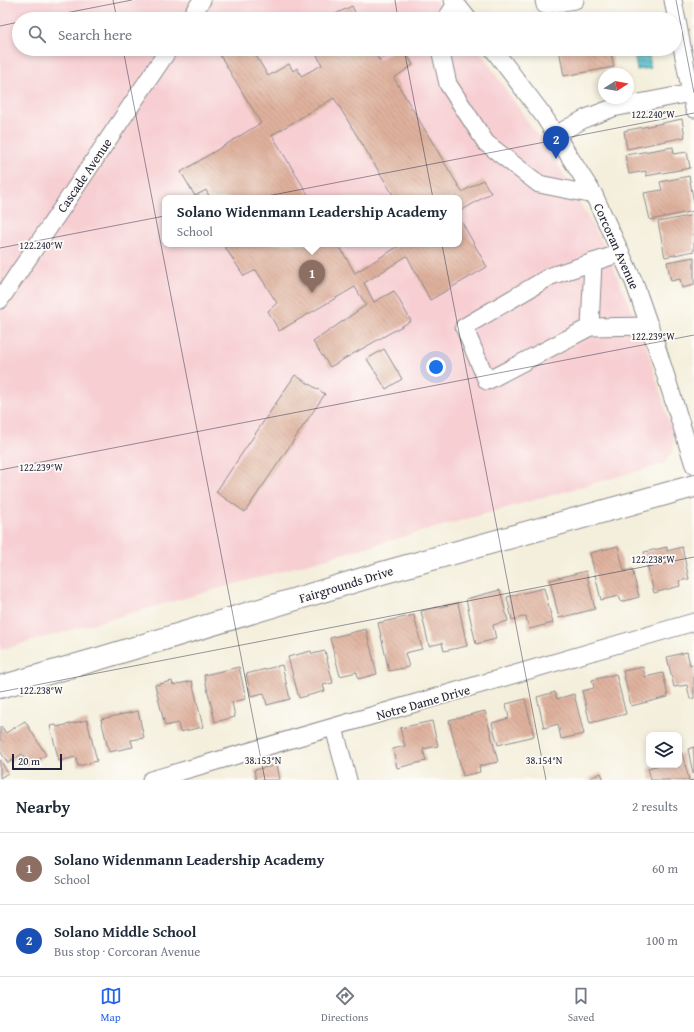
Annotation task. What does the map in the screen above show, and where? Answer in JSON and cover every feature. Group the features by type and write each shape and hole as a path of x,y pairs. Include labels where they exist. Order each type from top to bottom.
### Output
{"main road":[{"name":"Fairgrounds Drive","path":"0,687 382,573 694,486"}],"street":[{"path":"194,12 202,0"},
{"path":"545,3 575,0"},
{"path":"673,0 675,12"},
{"path":"450,12 455,2 463,12"},
{"path":"555,135 586,118 613,108 692,101 682,48"},
{"name":"Cascade Avenue","path":"0,300 164,56"},
{"path":"442,56 448,84 486,143 539,184 594,195"},
{"name":"Corcoran Avenue","path":"498,56 543,115 594,195 634,282 650,326 694,465"},
{"path":"621,253 551,276 464,327 487,380 590,327 650,326"},
{"path":"590,327 593,262"},
{"name":"Notre Dame Drive","path":"152,780 694,622"},
{"path":"334,728 348,780"}],"shaded area":[{"path":"0,0 434,0 446,12 12,12 12,56 483,56 561,169 605,248 644,338 674,437 673,451 663,464 0,650"}],"water":[{"path":"634,56 649,56 651,68 637,70"}],"building":[{"path":"352,6 355,12 340,12"},
{"path":"220,56 256,56 268,76 289,64 293,71 297,68 301,76 322,65 318,56 377,56 379,60 386,56 408,56 413,65 394,78 462,192 483,180 491,193 462,210 462,195 393,195 334,98 272,135 308,195 208,195 206,190 194,195 181,172 261,123"},
{"path":"560,56 612,56 614,67 598,68 598,70 564,76"},
{"path":"682,119 685,137 627,149 624,131"},
{"path":"673,147 674,154 687,152 690,168 646,176 646,171 629,174 625,155"},
{"path":"689,176 694,211 650,220 644,193 662,190 660,182"},
{"path":"694,215 694,251 665,257 658,222"},
{"path":"462,222 487,267 430,300 407,256 364,283 374,302 394,291 411,321 330,367 313,342 366,305 355,287 279,331 268,311 277,303 256,270 244,276 225,247 340,247 355,273 397,247 462,247"},
{"path":"694,257 694,285 682,288 680,279 671,281 667,262"},
{"path":"384,349 402,379 386,389 367,359"},
{"path":"295,375 325,394 245,512 216,492"},
{"path":"618,546 624,571 632,569 639,597 621,602 619,596 601,600 590,553"},
{"path":"667,547 667,551 682,547 689,579 679,581 680,586 654,593 644,552"},
{"path":"586,571 595,609 559,618 550,580"},
{"path":"544,588 553,623 529,629 526,616 512,620 507,597"},
{"path":"500,590 508,621 493,625 496,639 476,644 466,599"},
{"path":"458,603 467,646 444,651 442,643 429,646 421,611"},
{"path":"414,615 422,649 405,653 409,667 389,671 378,623"},
{"path":"366,629 377,674 358,679 357,672 340,676 330,638"},
{"path":"311,651 312,654 325,651 333,683 323,685 325,691 299,698 288,657"},
{"path":"687,652 690,665 694,664 694,698 690,699 687,685 674,687 667,657"},
{"path":"282,665 290,699 267,705 264,693 251,696 246,674"},
{"path":"239,667 246,699 232,702 235,717 215,722 204,675"},
{"path":"643,667 645,677 663,673 668,697 631,706 623,671"},
{"path":"616,674 626,714 590,723 582,691 594,688 592,680"},
{"path":"172,681 173,685 192,681 203,727 180,732 178,723 165,726 155,685"},
{"path":"555,692 557,699 574,694 584,734 561,739 558,724 544,728 537,697"},
{"path":"525,699 534,736 498,745 492,723 509,718 506,704"},
{"path":"138,711 144,738 131,740 133,747 109,752 101,719"},
{"path":"485,711 498,762 479,766 480,772 463,776 449,720"},
{"path":"87,720 97,761 78,766 76,757 59,761 50,726 56,725 57,727"},
{"path":"25,721 46,755 29,766 22,754 8,763 0,751 0,727 1,726 6,733"},
{"path":"432,721 438,746 423,749 426,761 397,768 393,749 405,746 400,728"},
{"path":"694,747 694,774 693,774 688,749"},
{"path":"682,753 689,780 651,780 648,768 682,768"},
{"path":"0,760 8,773 0,778"},
{"path":"277,765 280,780 256,780 254,770"},
{"path":"601,773 604,780 587,780"}],"place":[{"name":"Solano Middle School","path":"556,159"},
{"name":"Solano Widenmann Leadership Academy","path":"312,293"}]}
